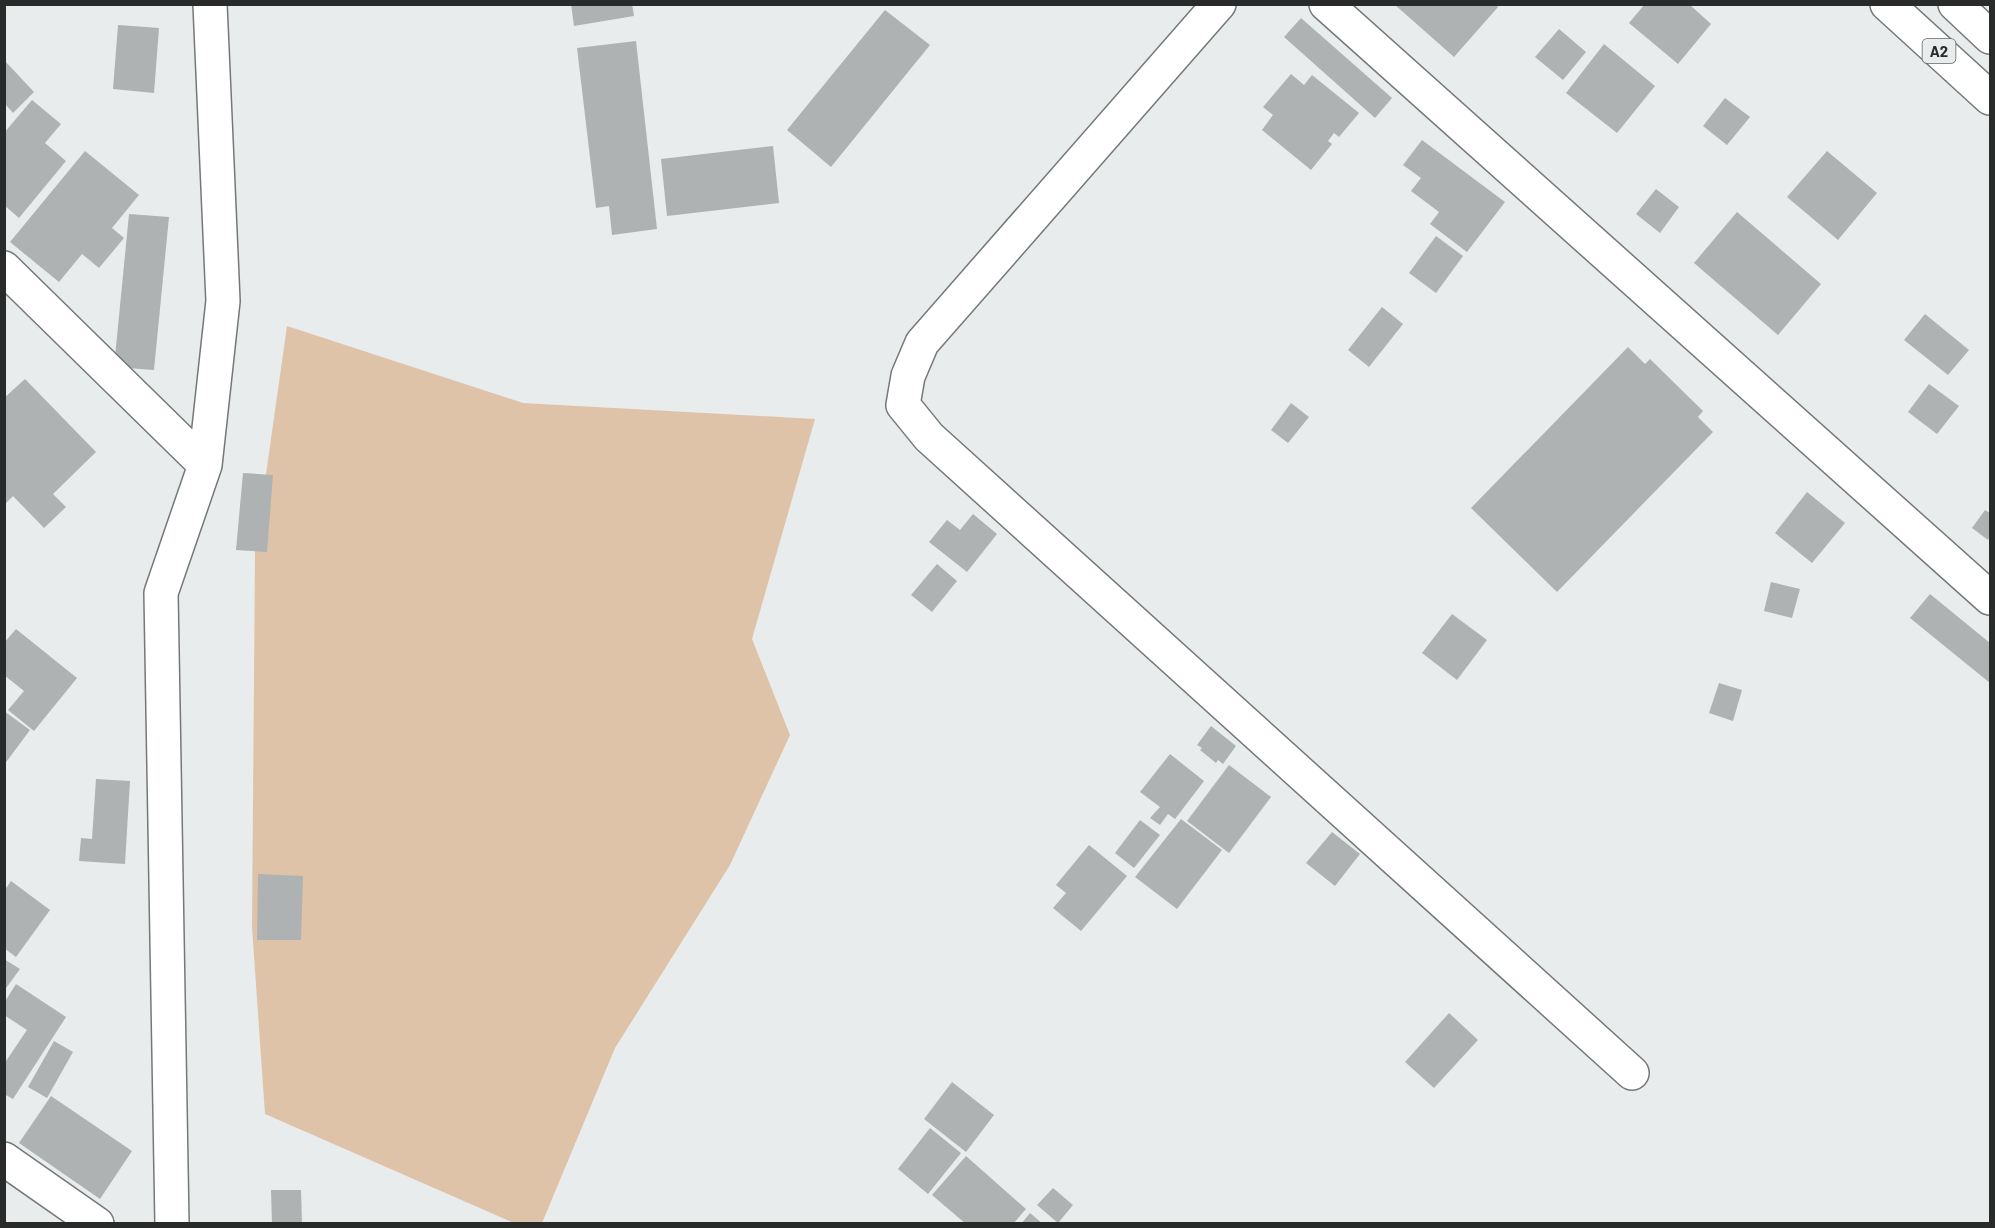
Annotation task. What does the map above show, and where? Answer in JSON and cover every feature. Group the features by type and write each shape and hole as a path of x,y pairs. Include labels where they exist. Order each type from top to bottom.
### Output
{"main road":[{"path":"172,1224 161,593 205,465 223,301 210,4"},
{"path":"1219,4 922,343 908,376 903,405 929,437 1632,1073"},
{"path":"1326,4 1990,598"},
{"name":"A2","path":"1887,4 1990,98"},
{"path":"1954,4 1990,37"},
{"path":"4,268 205,465"},
{"path":"4,1159 97,1224"}],"shaded area":[{"path":"287,326 523,403 815,419 752,639 790,735 730,865 615,1048 542,1223 514,1223 265,1114 252,927 255,552"}],"building":[{"path":"571,4 632,4 634,16 574,26"},
{"path":"1394,4 1496,4 1498,7 1454,57"},
{"path":"1645,4 1689,4 1711,24 1678,64 1629,23"},
{"path":"885,10 930,45 831,167 787,130"},
{"path":"1301,18 1392,98 1375,118 1284,37"},
{"path":"118,25 159,28 154,93 113,89"},
{"path":"1559,29 1586,52 1563,80 1535,57"},
{"path":"636,41 657,229 612,235 609,206 596,208 577,48"},
{"path":"1604,44 1655,86 1617,133 1566,93"},
{"path":"5,61 34,92 13,113 5,104"},
{"path":"1291,74 1304,85 1312,75 1359,113 1339,137 1334,133 1328,141 1332,144 1311,170 1262,130 1273,115 1263,107"},
{"path":"1725,98 1750,117 1727,145 1703,126"},
{"path":"32,100 61,124 45,143 66,161 19,218 4,205 4,133"},
{"path":"1422,140 1505,202 1467,252 1430,224 1439,212 1411,191 1421,178 1403,165"},
{"path":"773,146 779,203 667,216 661,159"},
{"path":"85,151 139,195 112,228 124,238 99,268 82,254 59,282 10,242"},
{"path":"1827,151 1877,193 1838,240 1787,197"},
{"path":"1656,189 1679,207 1660,233 1636,214"},
{"path":"1737,212 1821,284 1778,335 1694,263"},
{"path":"129,214 169,217 154,370 114,367"},
{"path":"1436,236 1463,256 1436,293 1409,273"},
{"path":"1382,307 1403,324 1369,367 1348,350"},
{"path":"1925,314 1969,350 1948,375 1904,340"},
{"path":"1628,347 1645,364 1650,359 1703,411 1698,417 1713,432 1557,592 1471,508"},
{"path":"25,379 96,452 53,494 66,507 44,528 13,496 4,505 4,398"},
{"path":"1929,384 1959,406 1937,434 1908,412"},
{"path":"1291,403 1309,417 1288,443 1271,430"},
{"path":"243,473 273,475 267,552 236,550"},
{"path":"1807,492 1845,523 1812,563 1775,533"},
{"path":"1985,510 1990,513 1988,540 1972,528"},
{"path":"973,514 997,534 967,572 929,542 947,520 960,530"},
{"path":"937,564 957,581 932,612 911,595"},
{"path":"1771,582 1800,589 1792,618 1764,611"},
{"path":"1930,594 1990,643 1990,683 1910,618"},
{"path":"1452,614 1487,640 1457,680 1422,653"},
{"path":"16,629 77,678 34,731 8,710 24,691 4,675 4,643"},
{"path":"1719,683 1742,690 1733,721 1709,713"},
{"path":"4,711 30,730 4,765"},
{"path":"1211,726 1236,746 1223,764 1218,760 1216,763 1197,745"},
{"path":"1170,754 1204,781 1175,819 1168,814 1160,825 1150,818 1160,807 1140,792"},
{"path":"1229,765 1271,797 1229,853 1187,821"},
{"path":"96,779 130,781 125,864 79,861 81,838 92,839"},
{"path":"1181,819 1222,850 1177,909 1135,877"},
{"path":"1140,820 1160,835 1134,868 1115,853"},
{"path":"1332,832 1360,854 1335,886 1306,863"},
{"path":"1089,845 1127,876 1081,931 1053,908 1066,893 1056,885"},
{"path":"258,874 303,876 301,940 257,940"},
{"path":"11,881 50,910 16,957 4,948 4,891"},
{"path":"4,959 20,969 4,991"},
{"path":"16,984 66,1017 13,1099 4,1094 4,1064 27,1030 4,1015 4,1003"},
{"path":"1449,1013 1478,1040 1434,1088 1405,1062"},
{"path":"54,1041 73,1052 47,1098 28,1087"},
{"path":"952,1082 994,1115 966,1152 924,1119"},
{"path":"51,1096 132,1151 100,1199 19,1143"},
{"path":"930,1128 961,1153 928,1194 898,1169"},
{"path":"966,1156 1026,1209 1013,1224 966,1224 932,1195"},
{"path":"1053,1188 1073,1205 1058,1223 1037,1205"},
{"path":"271,1190 301,1190 302,1224 272,1224"},
{"path":"1030,1213 1043,1224 1021,1224"}]}
